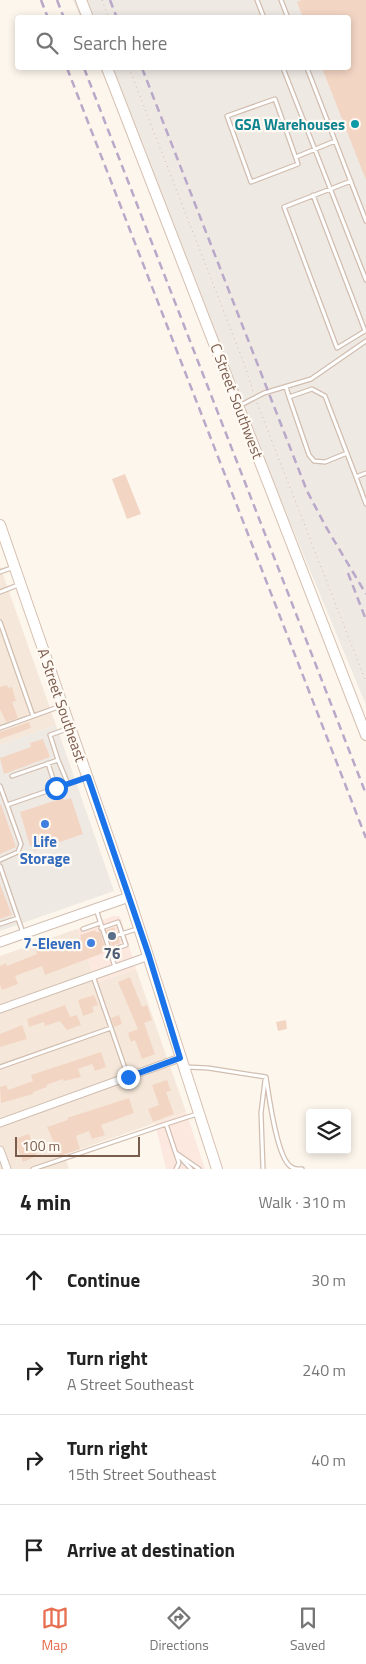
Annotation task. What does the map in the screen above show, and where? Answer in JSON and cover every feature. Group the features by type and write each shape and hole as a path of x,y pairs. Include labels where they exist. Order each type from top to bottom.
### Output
{"main road":[{"path":"81,0 87,15"},
{"name":"C Street Southwest","path":"108,70 366,735"},
{"name":"A Street Southeast","path":"0,526 140,928 181,1063 217,1169"}],"street":[{"path":"0,942 129,897"},
{"path":"0,1009 149,956"},
{"path":"0,1123 128,1077 181,1063"},
{"path":"0,1150 7,1169"}],"lane":[{"path":"257,0 263,15"},
{"path":"281,0 287,15"},
{"path":"284,70 366,280"},
{"path":"308,70 366,220"},
{"path":"275,99 296,157 298,164 251,182 226,116 275,99"},
{"path":"296,157 335,141"},
{"path":"313,195 365,331 337,348 284,207 313,195 330,188 350,181"},
{"path":"238,406 264,392 311,379 366,341"},
{"path":"286,387 309,455 314,461 321,463 347,453"},
{"path":"289,397 312,389 321,392 327,400 366,504"},
{"path":"356,477 366,473"},
{"path":"0,572 14,567"},
{"path":"0,592 20,584"},
{"path":"0,622 33,716"},
{"path":"0,728 63,706"},
{"path":"68,784 50,735 70,728"},
{"path":"12,776 58,760"},
{"path":"48,763 56,788"},
{"path":"7,805 88,777"},
{"path":"0,786 21,844 18,852 0,860"},
{"path":"0,866 23,934"},
{"path":"96,908 115,968"},
{"path":"0,924 18,918"},
{"path":"83,929 118,922 120,935 126,945 109,951"},
{"path":"120,935 140,928"},
{"path":"92,976 128,1077"},
{"path":"0,1067 111,1028"},
{"path":"181,1063 266,1077"},
{"path":"264,1169 261,1113 266,1077"},
{"path":"266,1077 280,1147 287,1163 292,1168 302,1169"},
{"path":"33,1169 198,1113"},
{"path":"166,1124 178,1163 176,1169"},
{"path":"175,1152 191,1169"},
{"path":"175,1152 199,1169"}],"path":[{"path":"102,0 108,15"},
{"path":"130,70 245,366 250,384"},
{"path":"261,413 366,682"}],"shaded area":[{"path":"73,0 366,0 366,705 102,70 351,70 351,15 79,15"},
{"path":"0,566 56,725 0,745"},
{"path":"56,725 114,891 0,931 0,745"},
{"path":"113,916 119,916 121,919 136,969 96,983 77,929"},
{"path":"77,929 96,983 136,969 186,1112 64,1155 69,1169 0,1169 0,956"},
{"path":"186,1112 205,1169 166,1169 155,1123"}],"building":[{"name":"GSA Warehouses","path":"302,0 366,0 366,180 323,70 351,70 351,15 302,15 297,2"},
{"path":"125,474 141,514 127,519 112,479"},
{"path":"7,685 8,688 12,687 16,701 12,702 18,718 6,722 0,709 0,687"},
{"path":"29,722 31,728 0,739 0,732"},
{"path":"43,739 50,757 4,774 0,758 31,747 30,743"},
{"path":"63,798 64,800 71,798 83,834 34,851 32,846 30,846 20,812"},
{"path":"0,805 16,847 0,854"},
{"path":"0,884 12,915 0,919"},
{"path":"115,927 115,936 119,938 120,943 112,946 106,930"},
{"path":"95,930 96,932 100,931 106,950 102,951 103,953 45,975 42,966 15,976 18,984 2,990 0,966 6,963 7,966 37,954 36,951 47,947 48,950 81,938 80,935"},
{"path":"130,977 142,1007 147,1005 152,1020 144,1023 155,1054 142,1059 135,1040 131,1042 128,1033 138,1029 118,982"},
{"path":"94,995 98,1005 92,1007 94,1012 83,1016 78,1000"},
{"path":"65,1005 70,1017 77,1015 81,1025 67,1030 60,1021 45,1026 44,1022 29,1027 27,1019"},
{"path":"119,1015 122,1024 114,1027 111,1018"},
{"path":"286,1020 287,1029 278,1031 276,1022"},
{"path":"22,1025 27,1039 0,1047 0,1034"},
{"path":"101,1052 106,1067 95,1071 92,1064 78,1069 81,1077 64,1081 63,1079 46,1085 47,1087 33,1092 33,1094 1,1103 0,1087 6,1085 8,1090 33,1081 31,1075"},
{"path":"167,1080 171,1091 166,1092 174,1114 153,1122 148,1109 159,1105 152,1085"},
{"path":"129,1098 134,1113 101,1125 105,1135 92,1139 89,1131 76,1136 80,1149 60,1156 47,1127 68,1120 67,1118"},
{"path":"29,1134 37,1156 23,1162 14,1139"}],"railway":[{"path":"41,0 47,15"},
{"path":"57,0 63,15"},
{"path":"110,0 116,15"},
{"path":"68,70 366,838"},
{"path":"85,70 366,794"},
{"path":"143,70 307,491 366,594"},
{"path":"348,573 366,620"}],"place":[{"name":"GSA Warehouses","path":"355,124"},
{"name":"Life Storage","path":"45,824"},
{"name":"76","path":"112,936"},
{"name":"7-Eleven","path":"91,943"}],"route":[{"path":"56,788 88,777 149,956 180,1058 128,1077"}]}
